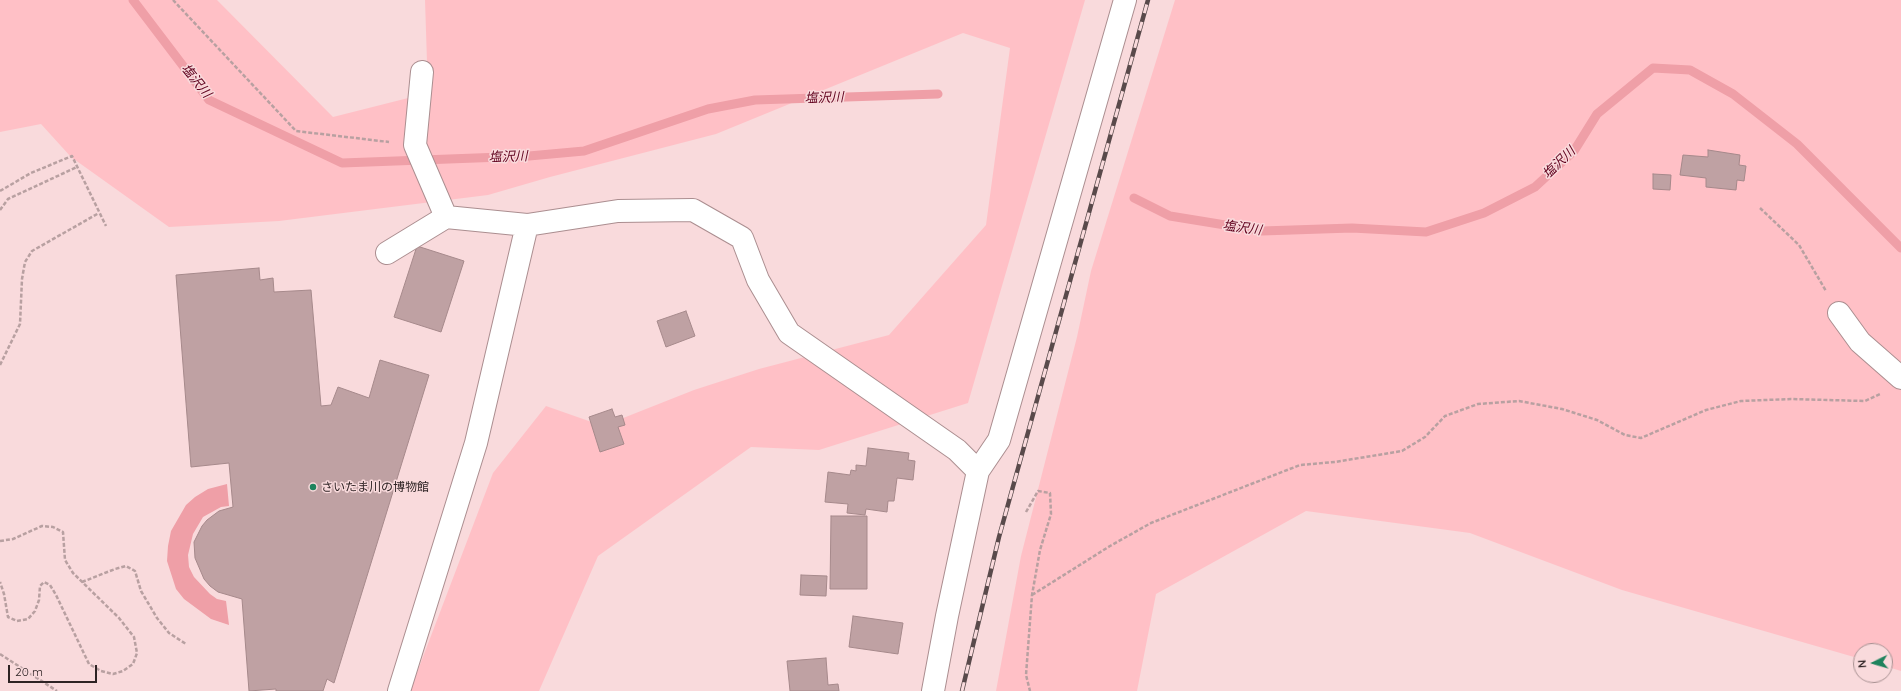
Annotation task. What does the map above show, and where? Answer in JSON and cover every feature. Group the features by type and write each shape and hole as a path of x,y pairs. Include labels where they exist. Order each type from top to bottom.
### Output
{"street":[{"path":"933,691 946,616 978,471 999,440 1125,0"},
{"path":"422,72 415,145 446,217"},
{"path":"387,253 446,217 527,225 618,211 694,210 742,238 758,280 789,333 957,450 978,471"},
{"path":"399,691 476,443 527,225"},
{"path":"1839,313 1860,342 1900,377"}],"path":[{"path":"173,0 296,131 415,145"},
{"path":"0,191 31,173 72,156 106,226"},
{"path":"0,210 8,199 78,167"},
{"path":"1760,208 1799,245 1839,313"},
{"path":"0,365 20,324 22,279 25,262 32,251 99,213"},
{"path":"1032,595 1110,546 1151,524 1300,465 1335,462 1402,451 1425,437 1445,416 1478,404 1519,401 1562,409 1597,420 1625,434 1641,438 1706,410 1741,401 1791,399 1865,401 1884,393 1900,377"},
{"path":"1026,512 1038,491 1050,493 1051,514 1040,550 1032,595 1026,675 1030,691"},
{"path":"0,541 13,539 42,526 53,526 63,532 65,560 73,573 119,618 134,637 137,653 133,664 123,671 113,674 101,671 89,664 63,607 50,585 44,582 40,586 39,600 28,619 17,622 8,617 0,582"},
{"path":"82,582 126,566 135,571 141,591 157,618 169,633 186,644"},
{"path":"0,654 57,691"}],"shaded area":[{"path":"0,0 217,0 333,117 428,93 425,0 1085,0 968,403 819,450 751,447 598,556 539,691 410,691 493,473 546,406 603,426 694,390 759,369 889,335 986,225 1010,48 963,33 716,134 550,177 488,195 279,221 169,227 71,157 41,124 0,132"},
{"path":"1175,0 1901,0 1901,671 1893,668 1893,643 1853,643 1853,657 1622,590 1470,533 1306,511 1156,594 1137,691 996,691 1021,556 1077,337 1091,271"},
{"path":"227,484 229,506 221,507 203,517 193,534 188,555 189,567 194,577 210,594 217,599 226,601 229,625 211,619 184,599 176,589 167,561 171,531 186,505 208,489"}],"building":[{"path":"1708,150 1740,155 1739,165 1746,166 1744,181 1737,180 1736,190 1706,187 1706,178 1680,175 1683,155 1708,157"},
{"path":"1653,174 1671,175 1670,190 1653,189"},
{"path":"417,246 464,261 441,332 394,317"},
{"name":"さいたま川の博物館","path":"259,268 260,280 273,278 274,292 311,290 321,406 331,405 338,387 369,398 380,360 429,375 334,683 327,679 323,691 276,691 276,689 249,691 242,599 218,592 210,586 204,579 195,558 194,542 202,526 219,511 233,507 229,463 191,467 176,275"},
{"path":"686,311 695,336 666,347 657,321"},
{"path":"612,409 615,417 622,415 625,425 618,427 624,444 600,452 589,417"},
{"path":"868,448 909,453 908,460 915,461 913,480 897,478 894,501 888,501 887,512 866,509 865,515 847,513 848,504 825,502 828,472 850,475 851,470 856,471 856,465 866,466"},
{"path":"831,516 867,516 867,589 830,589"},
{"path":"801,575 827,576 826,596 800,595"},
{"path":"853,616 903,623 898,654 849,647"},
{"path":"826,658 828,685 838,684 839,691 790,691 787,661"}],"waterway":[{"name":"塩沢川","path":"133,0 209,100 342,163 529,156 584,151 708,109 755,100 938,94"},
{"name":"塩沢川","path":"1134,198 1170,216 1262,231 1352,228 1426,232 1484,213 1535,187 1574,151 1597,114 1653,68 1690,70 1733,94 1797,144 1901,248"}],"railway":[{"path":"962,691 999,537 1148,0"}],"place":[{"name":"さいたま川の博物館","path":"313,487"}]}
